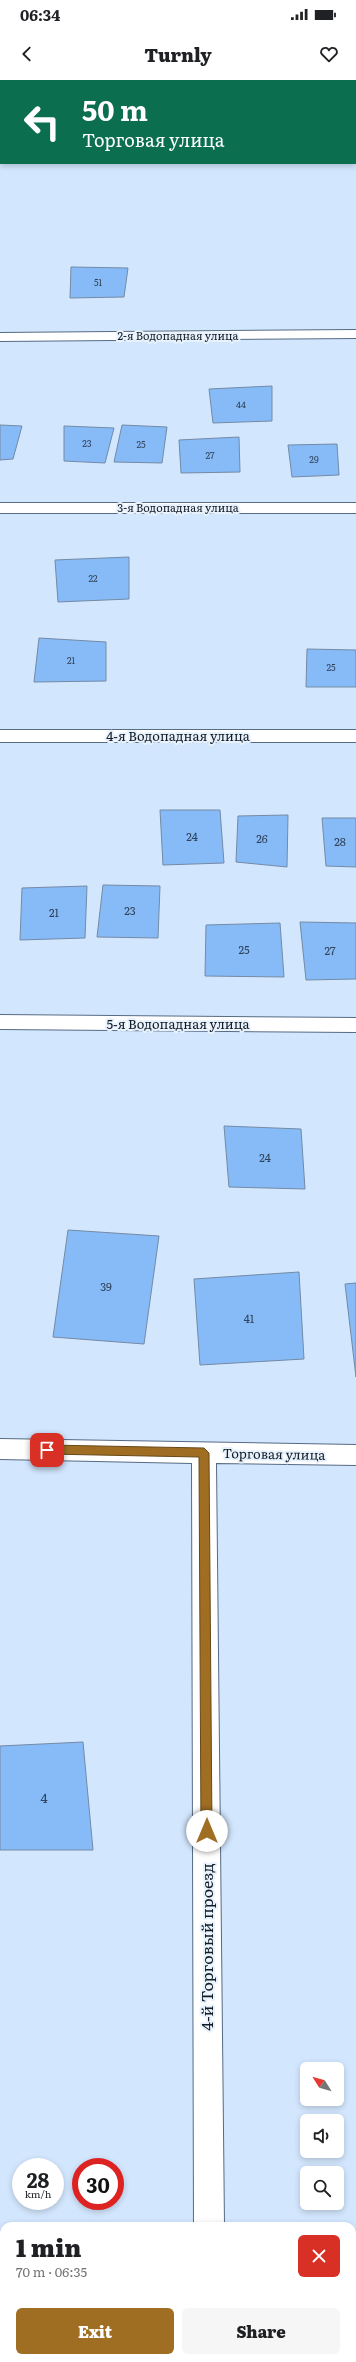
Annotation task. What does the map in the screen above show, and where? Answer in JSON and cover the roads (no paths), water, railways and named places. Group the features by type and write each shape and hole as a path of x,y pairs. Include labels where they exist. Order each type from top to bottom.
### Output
{"street":[{"name":"2-я Водопадная улица","path":"0,337 356,334"},
{"name":"3-я Водопадная улица","path":"0,508 356,508"},
{"name":"4-я Водопадная улица","path":"0,736 356,736"},
{"name":"5-я Водопадная улица","path":"0,1022 356,1025"},
{"name":"Торговая улица","path":"0,1449 356,1455"},
{"name":"4-й Торговый проезд","path":"204,1453 209,2222"}]}
